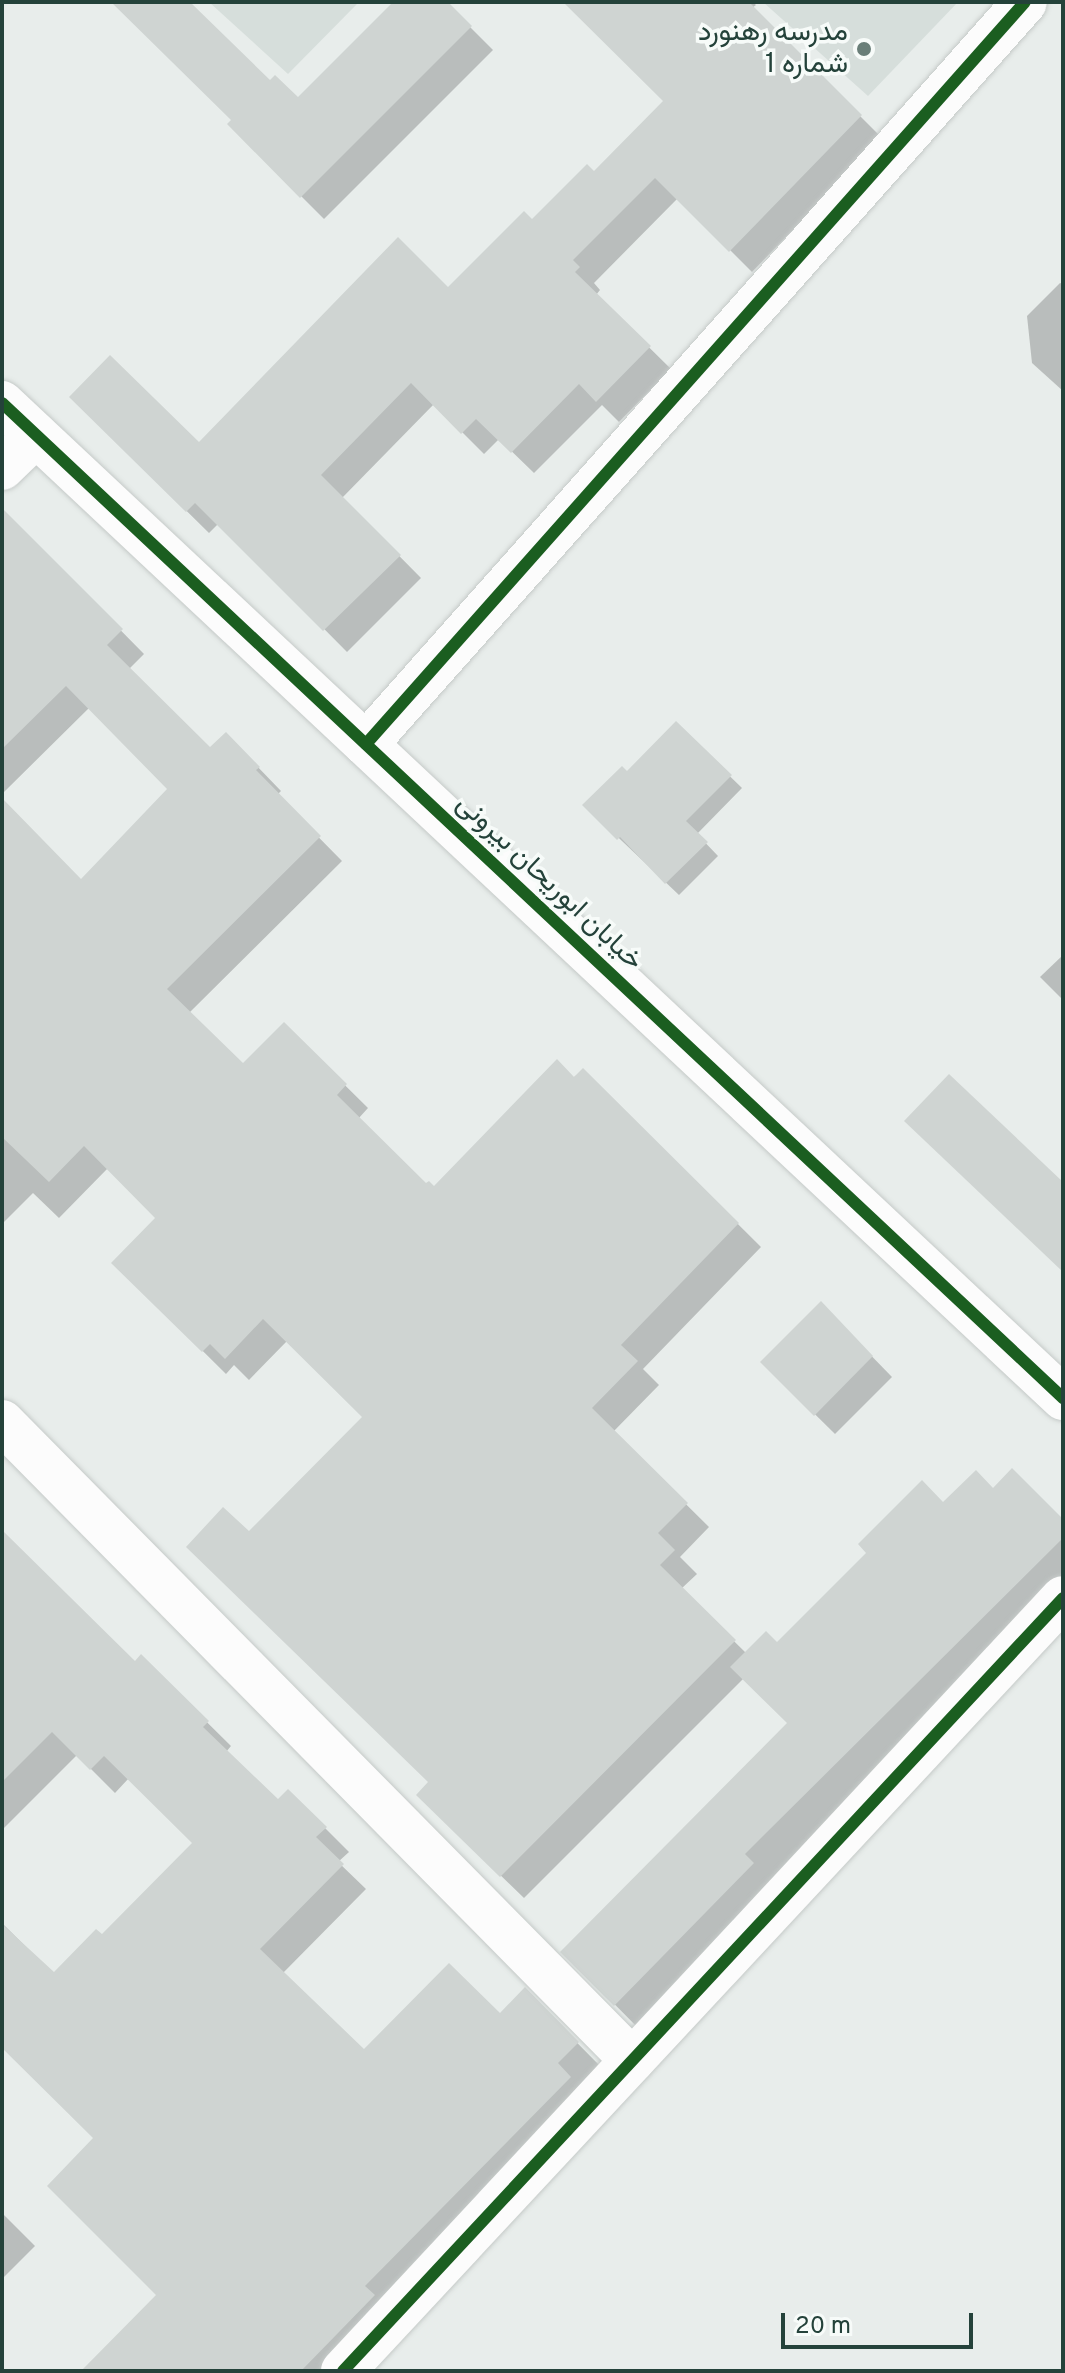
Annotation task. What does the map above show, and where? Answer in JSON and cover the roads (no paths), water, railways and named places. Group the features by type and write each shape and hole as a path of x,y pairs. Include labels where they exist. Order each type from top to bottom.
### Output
{"street":[{"path":"366,744 1025,2"},
{"name":"خیابان ابوریحان بیرونی","path":"2,403 1063,1398"},
{"path":"2,468 36,435"},
{"path":"2,1422 632,2060"},
{"path":"343,2371 1063,1598"}],"place":[{"name":"مدرسه رهنورد شماره 1","path":"864,49"}]}
